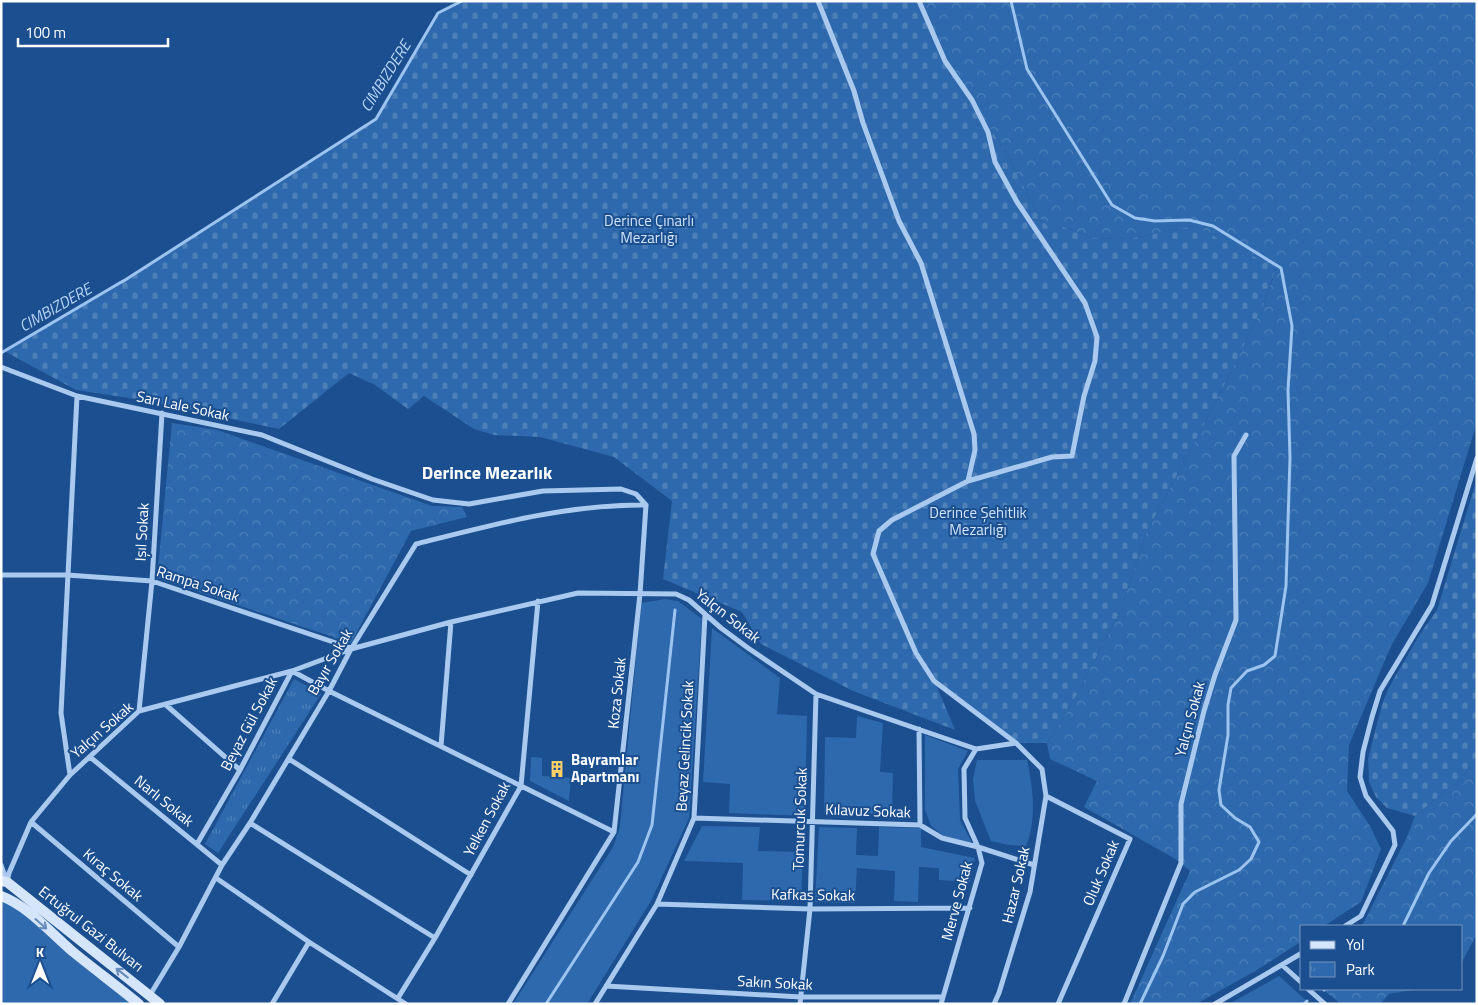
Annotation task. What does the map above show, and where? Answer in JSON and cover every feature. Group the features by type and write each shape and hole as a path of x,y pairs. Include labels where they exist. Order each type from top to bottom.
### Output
{"main road":[{"name":"Ertuğrul Gazi Bulvarı","path":"4,881 160,1004"},
{"name":"Ertuğrul Gazi Bulvarı","path":"1,896 11,899 22,907 73,952 139,1004"}],"street":[{"path":"818,1 854,91 862,123 899,221 921,263 974,434 974,450 968,481"},
{"path":"919,1 945,61 972,100 988,132 995,162 1017,202 1085,304 1097,337 1096,361 1084,396 1072,456 1052,457 968,481 892,520 880,530 873,554 916,653 934,681 1016,743"},
{"name":"Sarı Lale Sokak","path":"1,367 77,396 262,435 372,479 433,500 469,504 543,492 621,490 636,494 646,505"},
{"path":"70,775 61,713 77,396"},
{"name":"Işıl Sokak","path":"139,711 152,581 162,413"},
{"name":"Yalçın Sokak","path":"1124,1004 1181,863 1181,804 1204,711 1215,675 1236,620 1234,456 1246,435"},
{"path":"1347,925 1361,916 1395,845 1393,831 1366,796 1360,777 1363,752 1380,691 1432,605 1477,458"},
{"name":"Bayır Sokak","path":"150,995 179,946 222,865 250,824 352,649 416,544 478,528 566,511 620,504 646,505"},
{"name":"Koza Sokak","path":"508,1004 614,832 640,594 646,505"},
{"name":"Rampa Sokak","path":"1,575 67,575 152,581 352,649"},
{"name":"Yalçın Sokak","path":"352,649 451,622 578,593 676,594 689,600 705,615 748,648 816,694 976,749 1016,743"},
{"name":"Yelken Sokak","path":"398,998 435,938 521,786 538,601"},
{"name":"Beyaz Gelincik Sokak","path":"595,1004 657,904 694,818 705,615"},
{"path":"441,746 451,622"},
{"name":"Beyaz Gül Sokak","path":"197,844 240,770 292,671 352,649"},
{"path":"292,671 614,832"},
{"name":"Yalçın Sokak","path":"4,881 31,822 70,775 139,711 292,671"},
{"name":"Tomurcuk Sokak","path":"800,1004 810,908 816,694"},
{"path":"166,705 240,770"},
{"path":"919,729 920,825"},
{"name":"Hazar Sokak","path":"994,1004 1030,892 1046,796 1042,769 1016,743"},
{"name":"Merve Sokak","path":"941,1004 982,863 978,847 965,818 964,769 976,749"},
{"name":"Narlı Sokak","path":"90,756 222,865"},
{"path":"289,759 471,875"},
{"name":"Oluk Sokak","path":"1046,796 1130,839 1058,1004"},
{"name":"Kılavuz Sokak","path":"694,818 920,825 942,838 978,847 1034,865"},
{"name":"Kıraç Sokak","path":"31,822 179,946"},
{"path":"250,824 435,938"},
{"path":"1,865 4,881"},
{"path":"216,878 308,942 406,1004"},
{"name":"Kafkas Sokak","path":"657,904 810,908 970,908"},
{"path":"272,1004 308,942"},
{"path":"1215,1004 1300,954"},
{"path":"1282,965 1300,981"},
{"name":"Sakın Sokak","path":"606,986 800,997 942,997"},
{"path":"1309,990 1325,1004"}],"green space":[{"path":"462,1 919,1 945,61 1005,151 1041,220 1049,227 1064,227 1094,238 1128,239 1194,226 1276,268 1262,309 1208,417 1146,533 1121,610 1069,709 1047,743 1016,743 935,682 955,730 853,691 761,644 742,612 663,579 672,501 614,457 540,437 494,435 474,429 424,396 408,409 375,385 349,373 279,429 142,400 76,390 4,351 122,282 376,120 438,13"},
{"path":"919,1 1477,1 1477,422 1428,583 1391,646 1349,745 1347,791 1370,826 1381,849 1361,902 1326,925 1300,925 1300,942 1257,970 1196,1004 1130,1004 1190,871 1177,860 1084,807 1097,781 1050,759 1047,743 1069,709 1121,610 1146,533 1208,417 1262,309 1276,269 1194,226 1128,239 1094,238 1064,227 1049,227 1041,220 1005,151 945,61"},
{"path":"172,423 217,430 432,506 462,507 467,517 411,531 351,643 157,578"},
{"path":"1477,478 1477,760 1458,781 1415,816 1387,808 1376,797 1369,782 1368,759 1382,704 1388,689 1420,634 1437,610"},
{"path":"665,599 678,601 702,619 689,818 651,901 587,1004 513,1004 613,847 620,827 641,603"},
{"path":"712,628 780,678 777,714 807,716 805,816 729,813 730,784 703,782"},
{"path":"294,679 321,694 218,853 205,844"},
{"path":"857,716 883,723 880,772 893,773 892,814 824,814 825,737 856,738"},
{"path":"925,735 968,751 958,769 960,820 972,843 944,836 931,826 925,810"},
{"path":"531,757 542,758 542,776 571,778 569,801 530,781"},
{"path":"977,760 1027,760 1031,781 1033,814 1026,846 1008,845 991,841 975,801 973,779"},
{"path":"1477,760 1477,934 1463,960 1463,925 1362,925 1407,837 1415,816 1458,781"},
{"path":"702,826 760,827 758,851 803,852 801,901 742,900 743,863 684,861"},
{"path":"819,827 857,828 856,855 878,856 879,827 921,828 921,847 975,858 970,882 939,880 939,868 919,867 918,902 894,901 895,871 857,868 855,903 815,902"},
{"path":"1,896 140,1004 1,1004"},
{"path":"1279,976 1310,1004 1229,1004"},
{"path":"1323,990 1411,990 1389,994 1380,1004 1341,1004"}],"waterway":[{"name":"CIMBIZDERE","path":"122,282 376,119 438,13 462,1"},
{"path":"1011,1 1027,69 1112,205 1135,218 1155,221 1189,220 1213,226 1281,268 1292,326 1288,390 1290,458 1286,586 1275,656 1264,665 1247,671 1231,688 1228,705 1228,735 1219,790 1221,805 1235,818 1250,827 1259,842 1251,859 1239,870 1195,892 1183,904 1163,956 1140,1004"},
{"name":"CIMBIZDERE","path":"1,353 123,281"},
{"path":"546,1004 638,862 652,825 675,610"},
{"path":"1403,925 1429,873 1451,841 1477,814"},
{"path":"1304,1004 1307,1001"}],"place":[{"name":"Bayramlar Apartmanı","path":"557,769"}],"district":[{"name":"Derince Mezarlık","path":"487,473"}],"park label":[{"name":"Derince Çınarlı Mezarlığı","path":"649,230"},
{"name":"Derince Şehitlik Mezarlığı","path":"978,522"}]}
